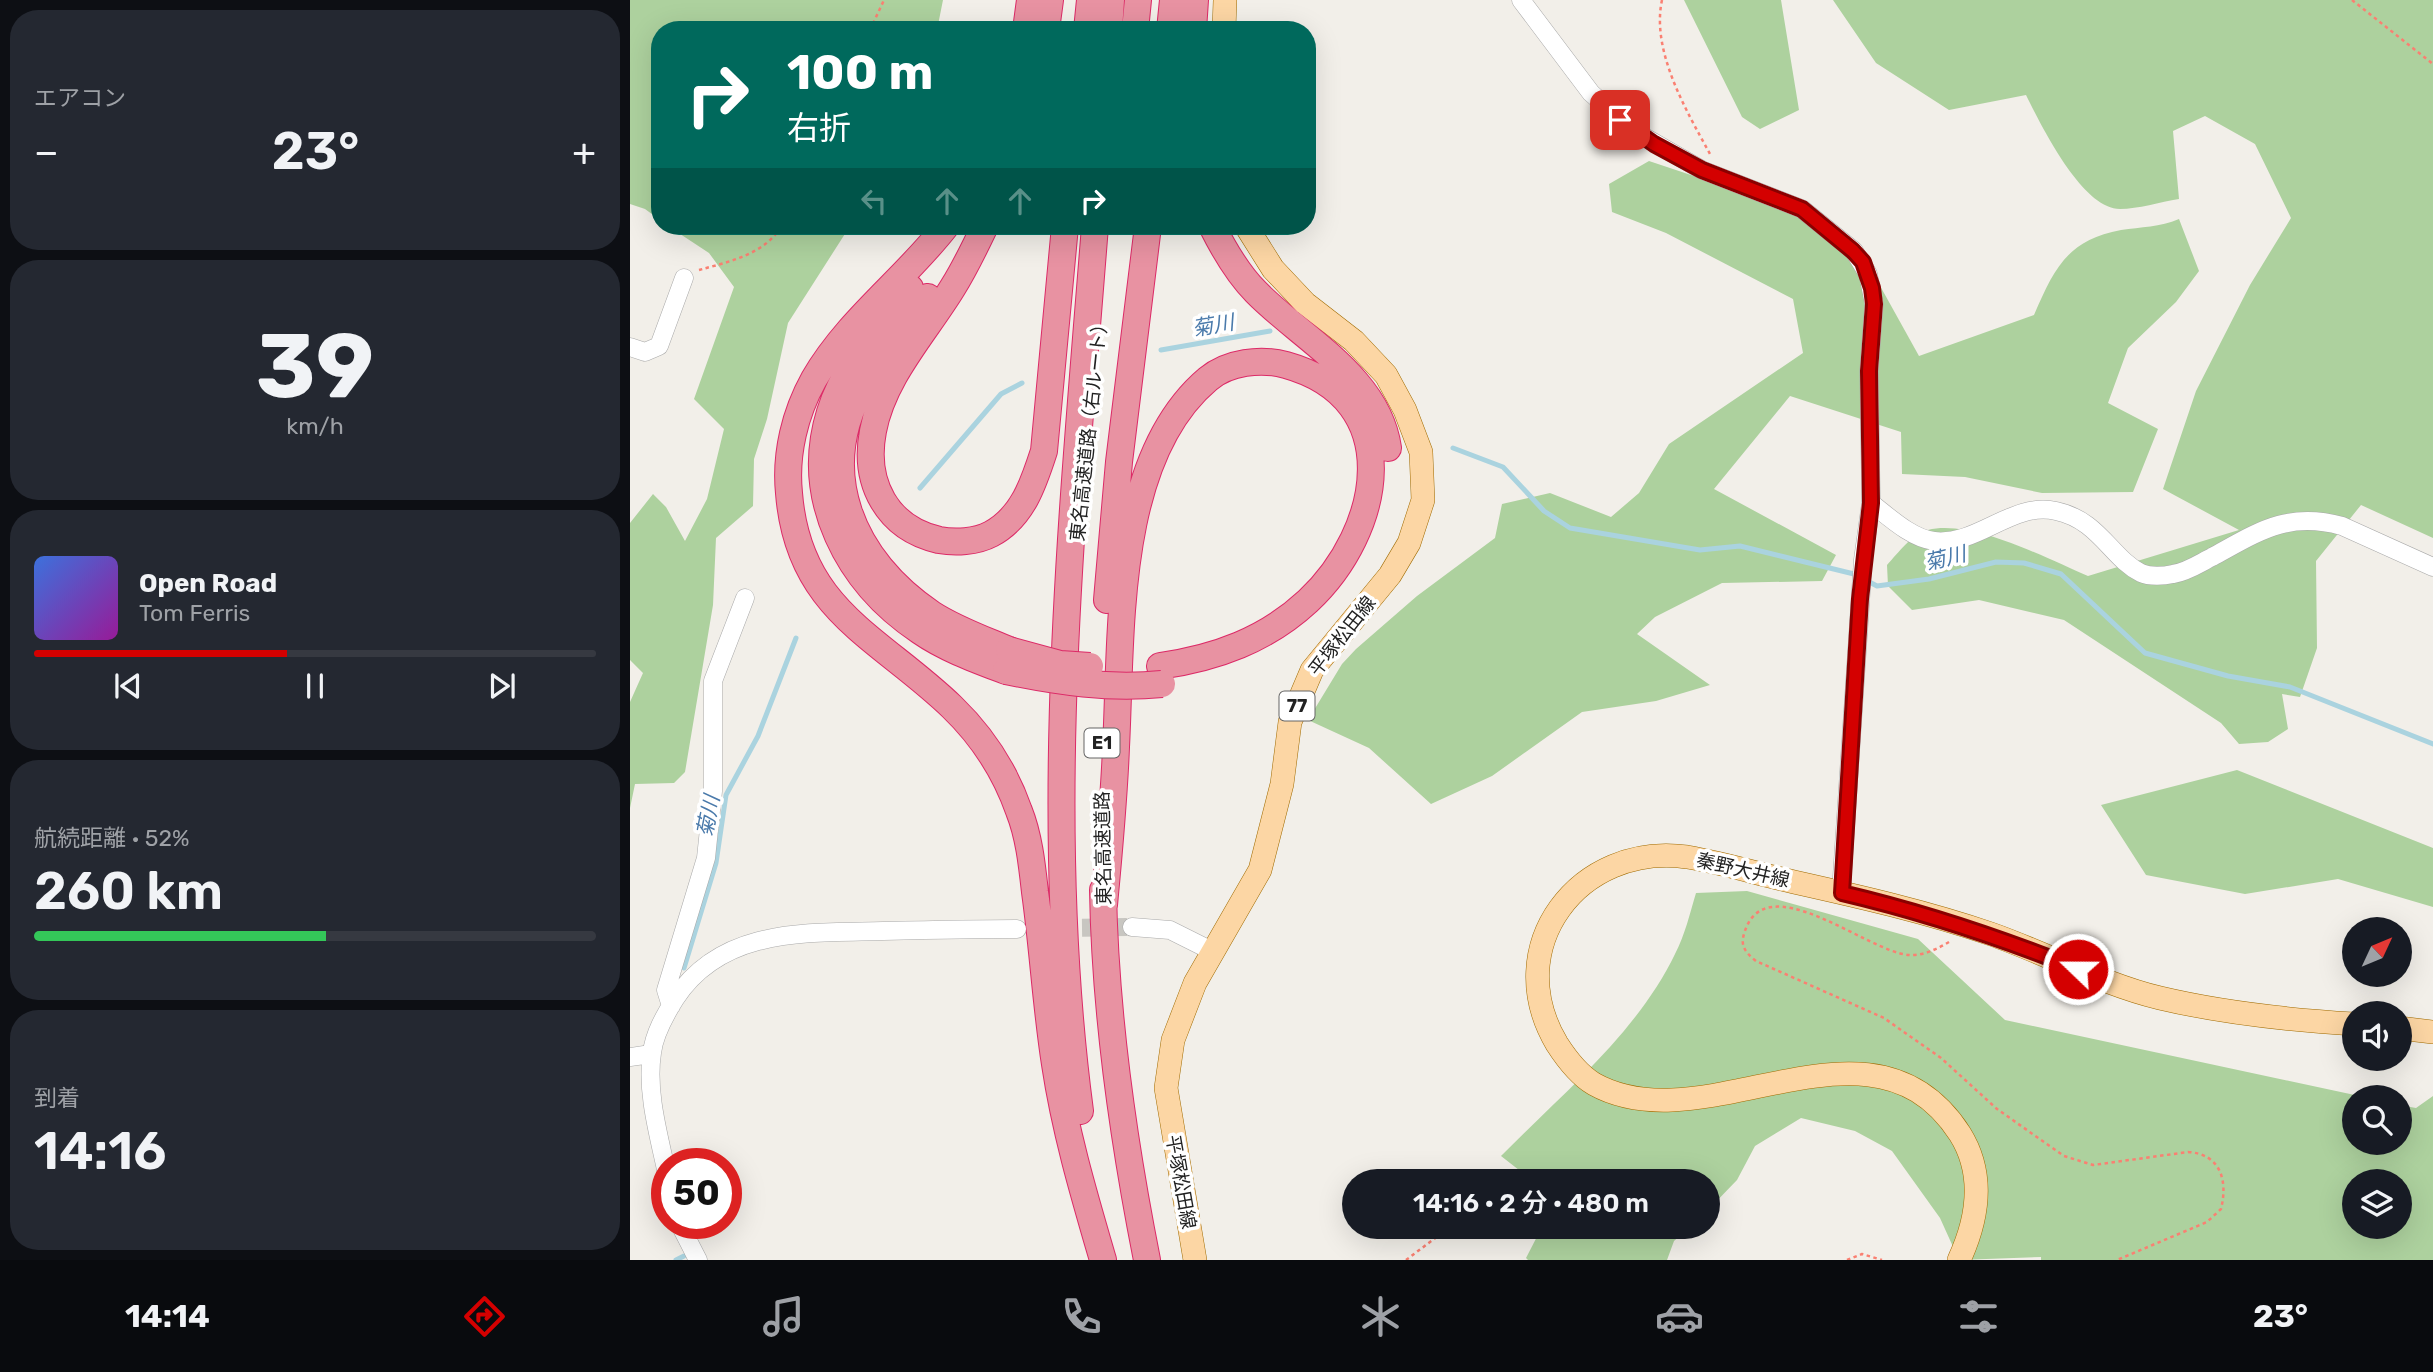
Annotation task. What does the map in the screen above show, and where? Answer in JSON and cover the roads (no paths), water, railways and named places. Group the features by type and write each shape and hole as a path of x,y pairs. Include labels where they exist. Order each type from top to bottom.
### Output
{"highway":[{"path":"1027,21 1030,0"},
{"path":"1047,21 1049,0"},
{"path":"1088,21 1090,0"},
{"path":"1110,21 1111,0"},
{"path":"1136,21 1138,0"},
{"path":"1171,21 1173,0"},
{"path":"1194,21 1195,0"},
{"path":"939,235 850,329 814,379 791,439 788,480 791,521 807,568 831,603 861,634 953,707 986,745 1006,779 1020,813 1030,855 1055,1063 1067,1127 1103,1260"},
{"path":"943,235 917,279 860,353 830,411 822,451 822,483 828,514 841,546 877,597 922,633 964,655 1133,669 1197,678 1259,657 1286,641 1322,612 1359,570 1381,524 1391,471 1386,435 1368,397 1344,371 1254,290 1227,256 1216,235"},
{"path":"969,235 935,288 882,353 863,384 848,418 842,447 842,478 847,510 858,538 891,583 934,616 1008,660"},
{"path":"980,235 953,288 893,380 873,430 871,449 875,488 890,513 920,535 955,543 990,534 1024,502 1034,482 1044,451 1064,235"},
{"name":"E1","path":"1067,631 1094,235"},
{"name":"東名高速道路（右ルート）","path":"1067,631 1112,235"},
{"name":"東名高速道路","path":"1146,235 1119,462 1106,621 1102,743 1104,905 1118,1083 1147,1260"},
{"path":"1104,905 1114,805 1126,581 1139,499 1152,459 1166,429 1187,400 1210,377 1242,363 1276,362 1307,371 1331,386 1353,409 1369,441 1374,473 1365,518 1343,561 1309,600 1277,626 1224,652 1161,675"},
{"name":"東名高速道路","path":"1067,631 1062,752 1064,919 1077,1083 1103,1260"}],"main road":[{"path":"1224,21 1225,0"},
{"name":"平塚松田線","path":"1195,1260 1166,1088 1173,1040 1195,984 1260,870 1282,784 1290,722 1312,670 1390,575 1409,543 1423,500 1421,452 1405,410 1386,375 1354,341 1305,303 1273,269 1252,235"},
{"name":"秦野大井線","path":"1959,1260 1972,1231 1978,1191 1971,1151 1948,1116 1920,1091 1887,1078 1852,1073 1825,1075 1671,1101 1634,1097 1593,1084 1567,1059 1545,1023 1537,986 1539,952 1550,922 1566,897 1588,879 1614,864 1643,857 1675,856 1718,862 1966,927 2156,997 2231,1012 2342,1023"},
{"path":"2412,1030 2433,1032"}],"street":[{"path":"1521,0 1575,74 1606,107 1654,144 1714,175 1802,209 1863,262 1874,304 1869,371 1871,503 1863,560 1842,893"},
{"path":"630,347 645,352 659,346 684,278"},
{"path":"1871,503 1916,535 1934,541 1968,537 2035,509 2059,511 2093,529 2132,565 2151,576 2176,574 2263,529 2292,521 2327,522 2342,526 2433,567"},
{"path":"671,1006 666,990 706,858 713,791 713,681 745,598"},
{"path":"1132,927 1170,930 1212,951"},
{"path":"662,1148 651,1089 651,1054 657,1032 671,1006 694,976 718,956 763,939 789,934 1017,929"},
{"path":"630,1058 651,1054"},
{"path":"687,1239 698,1260"}],"waterway":[{"name":"菊川","path":"1161,350 1270,331"},
{"name":"菊川","path":"920,488 1001,394 1022,383"},
{"name":"菊川","path":"1453,448 1503,467 1544,511 1570,528 1700,550 1740,546 1854,574 1877,586 1929,579 1996,562 2024,563 2061,574 2145,653 2228,676 2290,687 2433,744"},
{"name":"菊川","path":"684,968 716,863 726,795 758,736 796,638"},
{"name":"菊川","path":"676,1260 684,1256"}],"tunnel":[{"path":"1055,928 1132,927"}]}
